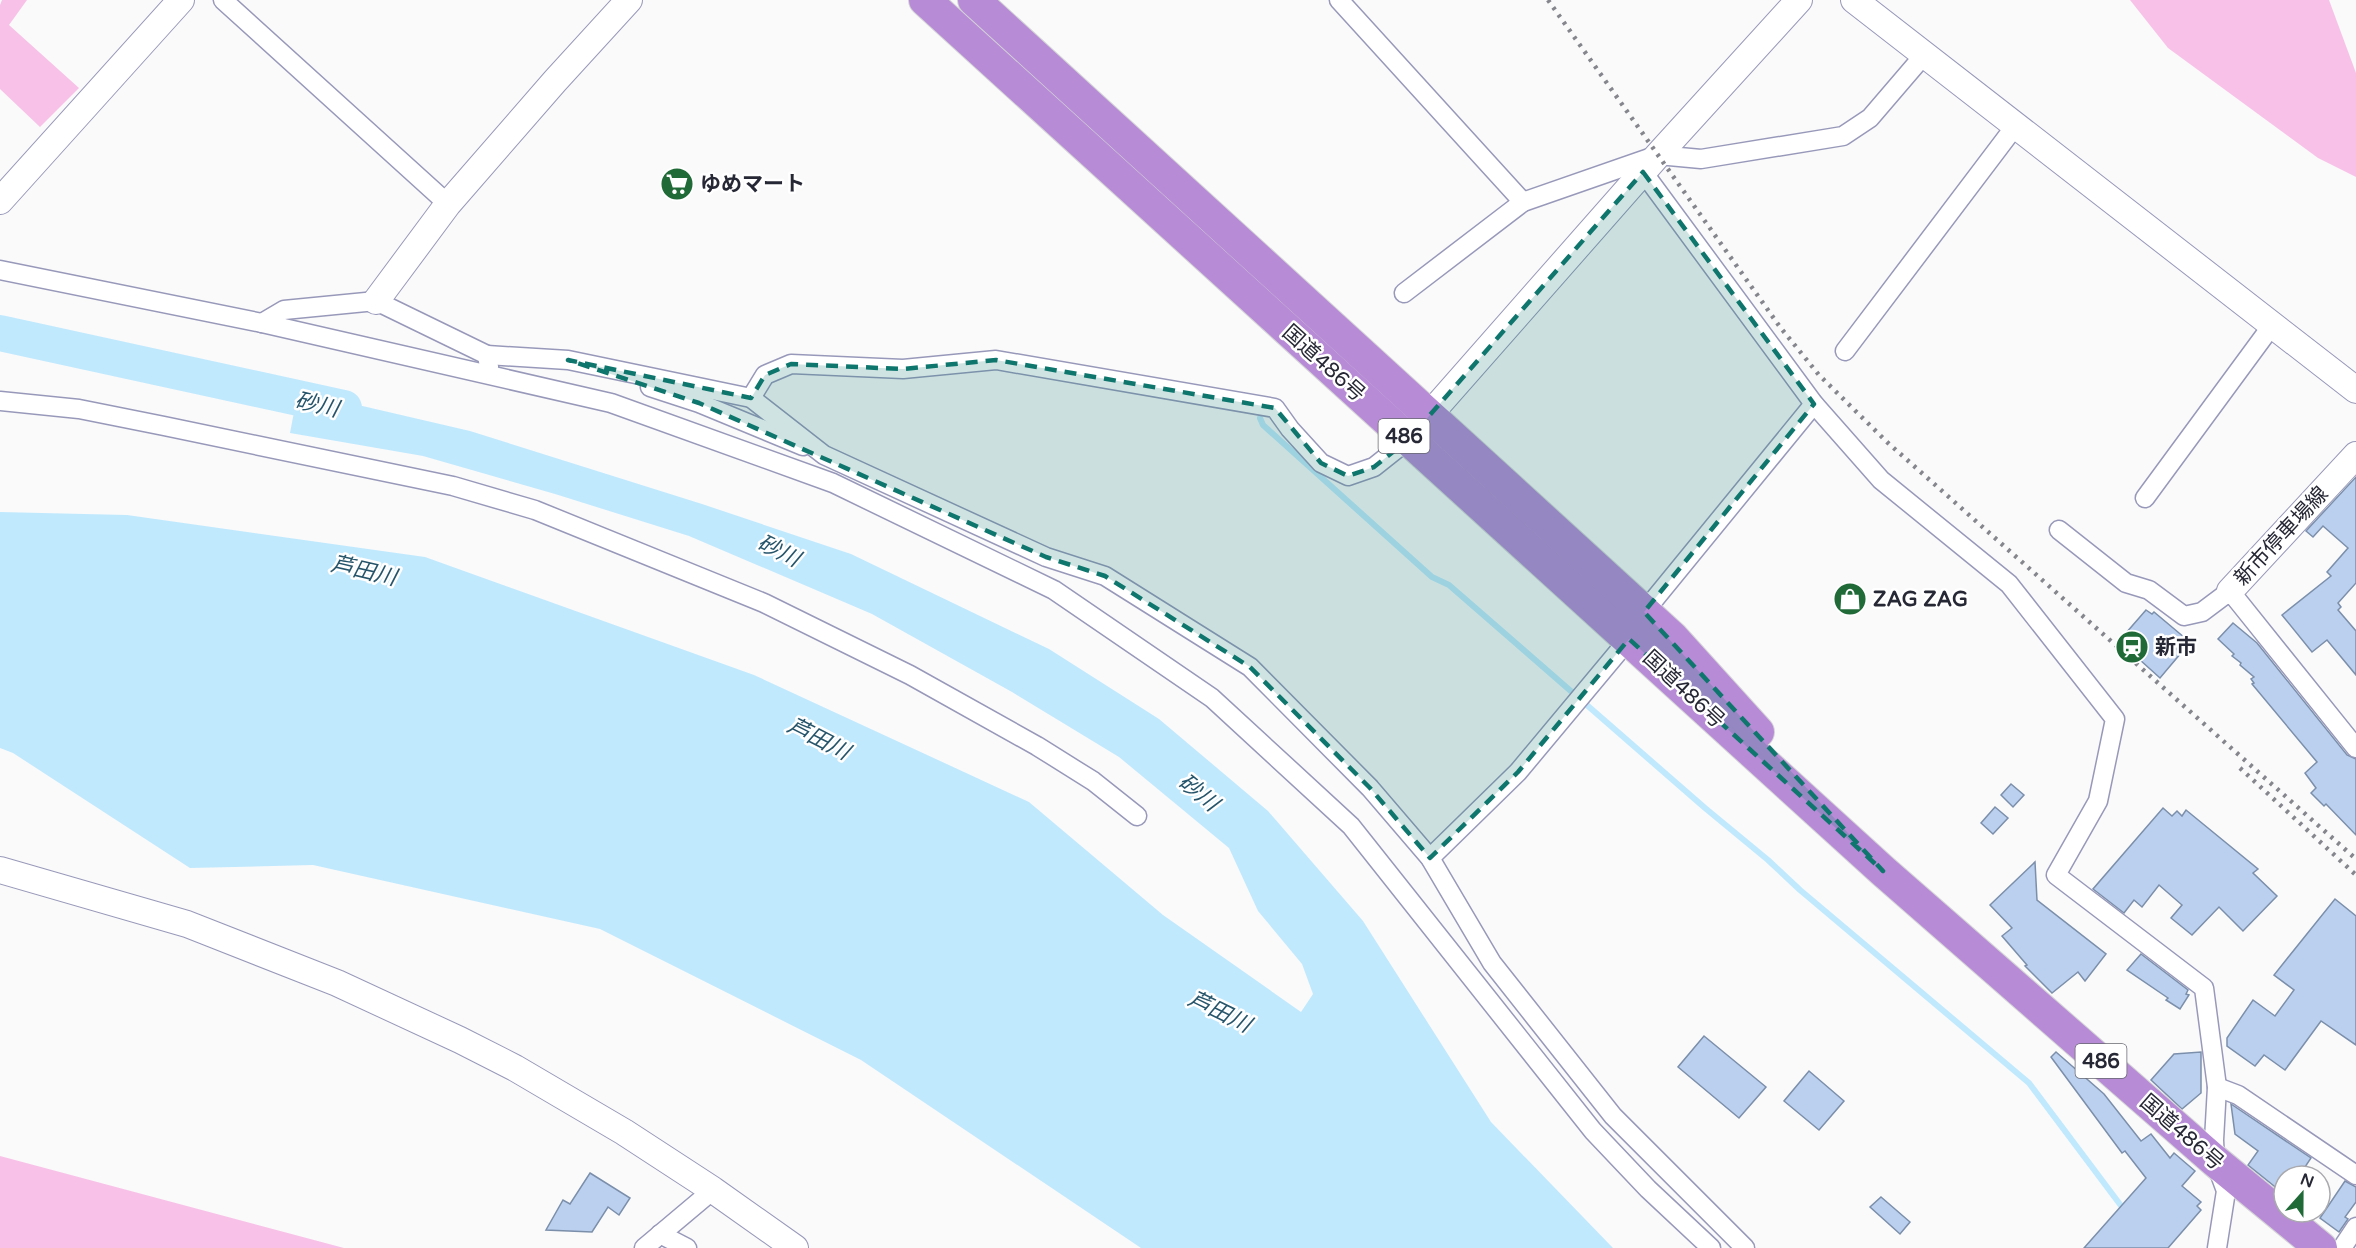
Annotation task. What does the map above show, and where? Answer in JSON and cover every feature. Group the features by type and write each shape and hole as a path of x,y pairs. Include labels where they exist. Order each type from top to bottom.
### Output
{"highway":[{"name":"国道486号","path":"925,0 1629,639 1882,872 2215,1161 2321,1248"},
{"name":"国道486号","path":"974,0 1672,637 1882,872"}],"street":[{"path":"0,201 181,0"},
{"path":"223,0 448,204"},
{"path":"376,301 448,204 629,0"},
{"path":"1339,0 1523,202"},
{"path":"751,398 765,375 791,364 903,369 996,360 1275,408 1321,463 1348,476 1374,467 1408,440 1650,164 1799,0"},
{"path":"1854,0 2356,390"},
{"path":"1404,293 1523,202 1650,164 1701,159 1843,136 1870,118 1924,55"},
{"path":"1845,351 2016,126"},
{"path":"1650,164 1814,404 1881,480 2009,584 2115,719 2098,801 2056,875 2204,988 2217,1087 2215,1161 2226,1191 2217,1248"},
{"path":"0,270 262,323 611,403 833,483 1054,590 1212,698 1351,826 1593,1131 1648,1189 1711,1248"},
{"path":"262,323 284,310 376,301 487,355 568,360 751,398 824,455"},
{"path":"2145,498 2272,324"},
{"path":"487,355 490,375"},
{"path":"568,360 699,403 824,455 1046,557 1105,576 1250,667 1370,788 1430,858 1492,963 1613,1116 1745,1248"},
{"path":"0,401 80,410 164,426 453,486 535,510 764,603 910,675 1037,746 1093,781 1137,816"},
{"path":"1644,612 1814,404"},
{"name":"新市停車場線","path":"2230,591 2356,454"},
{"path":"2059,530 2126,583 2149,590 2184,615 2202,612 2230,591 2356,748"},
{"path":"1430,858 1518,772 1629,639"},
{"path":"0,870 187,924 337,982 514,1068 624,1132 713,1190 795,1248"},
{"path":"2217,1087 2238,1095 2356,1175"},
{"path":"644,1248 713,1190"},
{"path":"2342,1248 2356,1227"},
{"path":"660,1234 687,1248"}],"highlighted area":[{"path":"1643,172 1814,404 1644,612 1883,871 1629,639 1518,772 1430,858 1370,788 1250,667 1105,576 1046,557 699,403 568,360 751,398 765,375 791,364 903,369 996,360 1275,408 1321,463 1348,476 1374,467 1408,440"}],"shaded area":[{"path":"2,0 27,0 9,25 79,88 40,127 0,89 0,5"},
{"path":"2130,0 2329,0 2356,73 2356,177 2318,158 2168,48"},
{"path":"0,1156 344,1248 0,1248"}],"water":[{"name":"芦田川","path":"298,391 470,431 702,504 851,554 1049,649 1159,719 1268,811 1363,921 1491,1122 1613,1248 1141,1248 861,1060 600,929 313,865 190,868 13,753 0,748 0,512 127,515 425,557 754,675 1029,802 1163,915 1301,1012 1313,994 1302,964 1258,911 1229,848 1119,757 1012,692 872,614 689,536 423,456 290,433"}],"building":[{"path":"2356,477 2356,583 2338,603 2341,607 2338,610 2356,631 2356,675 2327,640 2312,652 2282,615 2331,576 2327,572 2348,548 2323,526 2313,537 2306,531"},
{"path":"2146,610 2152,614 2154,612 2185,638 2176,649 2181,653 2160,678 2119,641"},
{"path":"2233,623 2257,643 2347,755 2356,759 2356,835 2326,804 2324,806 2311,793 2316,788 2305,773 2317,762 2252,684 2254,683 2251,679 2254,677 2240,665 2241,663 2232,656 2234,654 2218,639"},
{"path":"2011,784 2024,795 2013,807 2001,795"},
{"path":"1995,807 2008,818 1993,834 1981,823"},
{"path":"2163,808 2172,816 2177,811 2182,816 2186,810 2258,869 2253,873 2277,896 2243,931 2219,907 2192,935 2171,918 2182,905 2159,885 2142,907 2134,900 2124,913 2093,889"},
{"path":"2035,862 2037,900 2106,954 2085,981 2078,972 2052,993 2025,966 2027,965 2002,936 2012,928 1990,905"},
{"path":"2335,899 2356,916 2356,1045 2321,1021 2285,1070 2264,1055 2255,1066 2227,1046 2227,1038 2253,1000 2275,1016 2294,990 2274,975"},
{"path":"2141,954 2188,990 2186,994 2189,995 2180,1009 2127,970"},
{"path":"1704,1036 1766,1087 1739,1118 1678,1067"},
{"path":"2056,1052 2104,1094 2141,1141 2151,1134 2170,1158 2174,1153 2195,1171 2182,1186 2201,1202 2197,1206 2201,1210 2168,1248 2084,1248 2146,1178 2125,1151 2122,1153 2051,1057"},
{"path":"2201,1052 2201,1093 2182,1109 2151,1080 2174,1054"},
{"path":"1809,1071 1844,1101 1819,1130 1784,1101"},
{"path":"2231,1104 2311,1158 2307,1164 2272,1164 2272,1184 2248,1165 2258,1151 2235,1134"},
{"path":"590,1173 630,1198 619,1215 608,1207 592,1232 546,1230 563,1200 570,1204"},
{"path":"2345,1181 2356,1187 2356,1202 2345,1217 2348,1219 2339,1232 2328,1224 2332,1224 2332,1200"},
{"path":"1881,1197 1910,1222 1900,1234 1870,1207"}],"waterway":[{"name":"砂川","path":"0,333 344,408"},
{"path":"1260,418 1263,425 1432,577 1449,585 1800,890 2029,1083 2125,1211"}],"railway":[{"path":"1548,0 1780,327 1819,375 1887,442 2356,859"},
{"path":"2240,768 2356,875"}],"place":[{"name":"ゆめマート","path":"677,184"},
{"name":"ZAG ZAG","path":"1850,599"},
{"name":"新市","path":"2132,647"}]}
